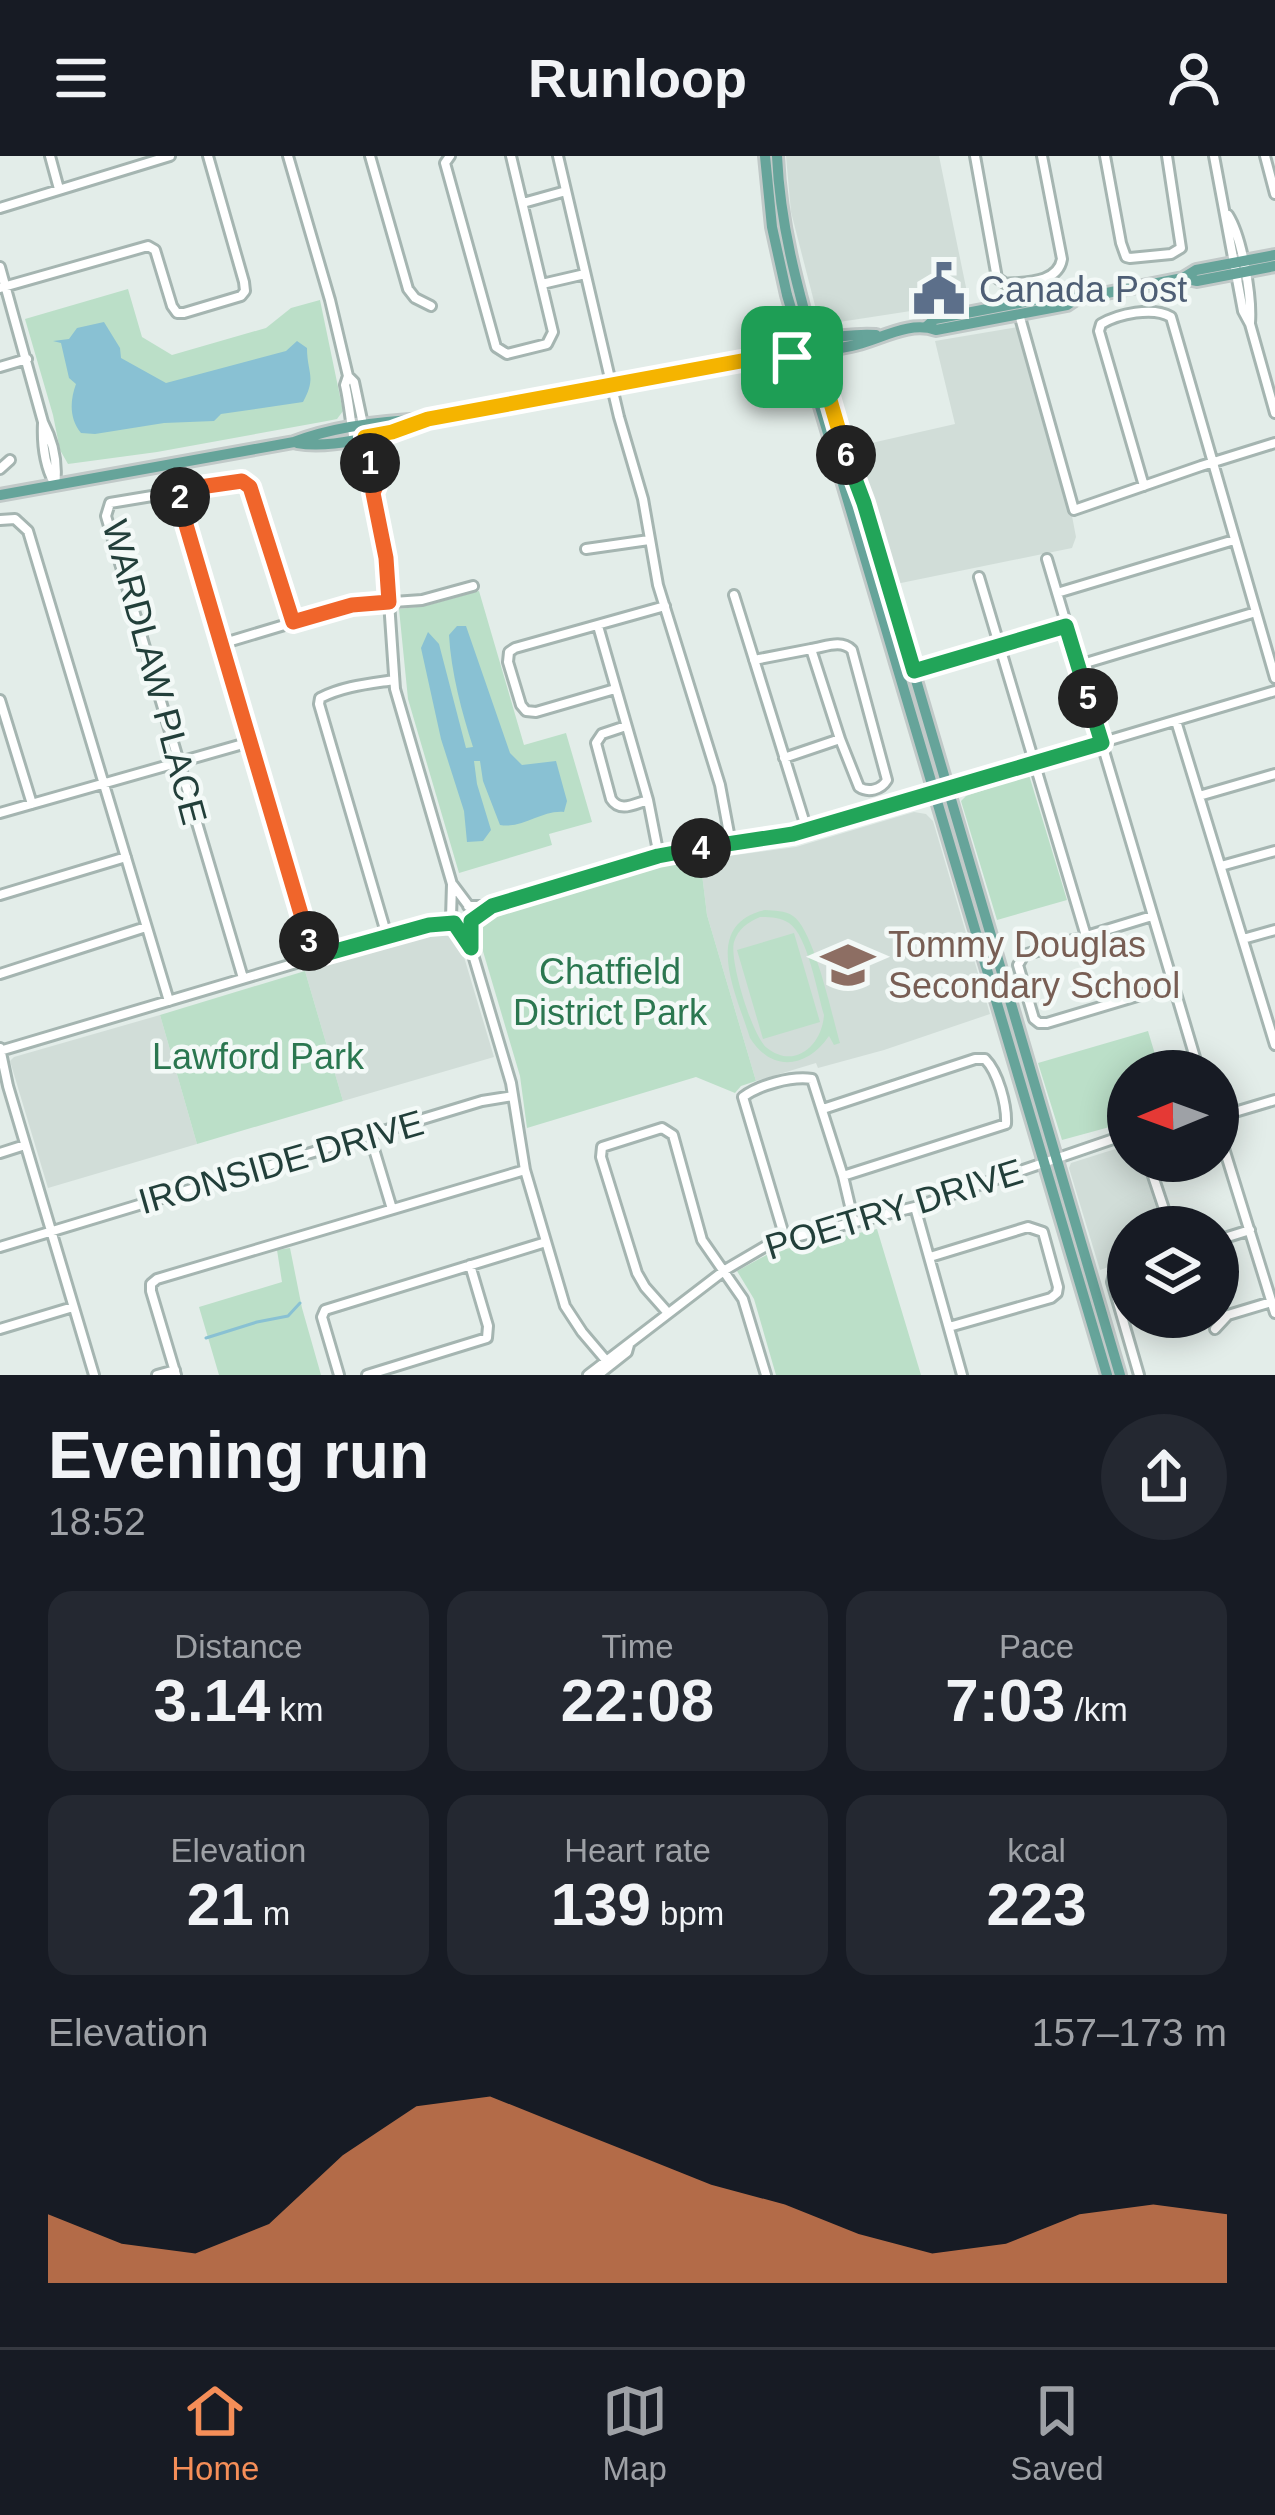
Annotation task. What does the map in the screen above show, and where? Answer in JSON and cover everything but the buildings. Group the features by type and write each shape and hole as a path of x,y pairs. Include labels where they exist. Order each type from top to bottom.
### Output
{"main road":[{"path":"765,156 775,244 919,669 949,788 1120,1375"},
{"path":"777,156 786,241 809,348 934,792 1107,1375"},
{"path":"926,326 936,330 1183,278 1197,281 1275,255"},
{"path":"1239,268 1275,266"},
{"path":"0,495 312,435 392,432 428,419 752,359 764,362 809,348 859,345 879,335 926,326 935,319 1066,294 1076,299"}],"street":[{"path":"50,156 59,189"},
{"path":"0,208 170,156"},
{"path":"3,287 148,246 155,250 177,313 241,296 244,282 208,156"},
{"path":"288,156 348,376 354,382 366,486 373,493 386,558 399,705 452,884 451,917 471,948"},
{"path":"370,156 408,289 430,306"},
{"path":"450,156 446,163 496,347 507,354 547,344 553,332 511,156"},
{"path":"558,156 643,500 664,607 720,785 731,844"},
{"path":"975,156 997,278 1011,284 1052,277 1061,267 1042,156"},
{"path":"1105,156 1123,252 1130,258 1171,254 1181,248 1167,156"},
{"path":"1214,156 1233,222 1243,311 1275,413"},
{"path":"1264,156 1275,194"},
{"path":"523,203 566,191"},
{"path":"0,267 43,422 52,439 55,485"},
{"path":"542,284 586,274"},
{"path":"1144,486 1100,342 1100,324 1113,317 1158,310 1171,316 1275,677"},
{"path":"1019,314 1074,510 1275,443"},
{"path":"0,367 27,358"},
{"path":"1261,368 1275,363"},
{"path":"0,469 10,460"},
{"name":"WARDLAW PLACE","path":"243,978 106,516 110,503 242,481 250,487 293,622"},
{"path":"179,490 314,957"},
{"path":"0,520 15,519 28,530 169,1000"},
{"path":"586,549 649,540"},
{"path":"1057,593 1234,540"},
{"path":"1047,560 1193,1050"},
{"path":"979,577 1086,936"},
{"path":"221,644 352,605 422,600 473,586"},
{"path":"734,595 807,830"},
{"path":"615,689 531,712 521,705 509,652 664,607"},
{"path":"1078,665 1256,612"},
{"path":"598,625 648,800 658,856"},
{"path":"919,669 1066,626"},
{"path":"754,660 811,649 839,644 847,644 887,776 884,785 859,788 811,649"},
{"path":"387,936 319,704 326,694 394,680"},
{"path":"429,925 459,904 492,906 658,856 807,830 1275,691"},
{"path":"0,700 32,804"},
{"path":"1176,721 1271,1016 1275,1045"},
{"path":"626,726 597,740 611,799 619,807 648,800"},
{"path":"784,758 840,739"},
{"path":"0,813 250,742"},
{"path":"1199,796 1275,774"},
{"path":"1220,866 1275,851"},
{"path":"0,895 126,857"},
{"path":"452,884 472,912 471,948 512,1096 525,1170 565,1306 608,1363"},
{"path":"94,1375 0,1050 387,936 429,925 466,926 492,906"},
{"path":"1152,916 1019,959 1034,1019 1039,1023 1174,985"},
{"path":"0,974 146,927"},
{"path":"1243,939 1275,930"},
{"path":"823,1109 975,1059 985,1059 992,1066 1006,1124 843,1176"},
{"path":"0,1070 8,1086"},
{"path":"785,1238 743,1097 804,1077 812,1079 823,1109 854,1223"},
{"name":"IRONSIDE DRIVE","path":"0,1247 482,1101 512,1096"},
{"path":"1239,1111 1275,1100"},
{"path":"668,1313 637,1273 601,1157 602,1147 662,1128 673,1135 702,1240 743,1299 766,1375"},
{"path":"370,1136 392,1210"},
{"name":"POETRY DRIVE","path":"588,1375 627,1352 629,1344 725,1270 785,1238 915,1207 1107,1141"},
{"path":"0,1153 25,1145"},
{"path":"157,1375 176,1372 152,1291 151,1284 157,1279 525,1170"},
{"path":"1235,1182 1275,1313"},
{"path":"915,1207 962,1375"},
{"path":"930,1257 1028,1227 1043,1232 1057,1294 949,1327"},
{"path":"1239,1233 1250,1230"},
{"path":"340,1375 322,1317 325,1310 546,1242"},
{"path":"367,1375 487,1338 488,1326 470,1264"},
{"path":"1239,1312 1272,1302"},
{"path":"0,1329 73,1307"},
{"path":"1128,1338 1139,1375"},
{"name":"POETRY DRIVE","path":"598,1375 608,1363"}],"shaded area":[{"path":"786,156 939,156 969,302 820,325 791,212"},
{"path":"1018,327 1072,516 1076,537 1072,548 896,584 854,447 955,424 935,341"},
{"name":"Tommy Douglas Secondary School","path":"914,812 933,821 990,1014 884,1050 756,1081 707,915 702,874 691,861 796,847"},
{"path":"447,930 458,937 494,1057 343,1101 305,971"},
{"path":"160,1015 197,1144 48,1188 10,1061"},
{"path":"1107,1152 1107,1182 1148,1182 1155,1206 1107,1206 1107,1268 1100,1270 1069,1168 1071,1163"}],"green space":[{"path":"128,289 142,337 172,355 266,328 291,308 320,300 343,411 337,419 327,421 68,464 60,450 25,319"},
{"path":"479,591 524,745 566,733 592,822 549,834 552,845 459,873 408,699 399,609"},
{"path":"1029,775 1067,900 997,920 961,801"},
{"name":"Chatfield District Park","path":"691,861 702,874 707,915 756,1081 735,1093 696,1077 527,1128 520,1076 478,924 587,886"},
{"path":"765,910 779,911 801,924 815,955 840,1043 834,1045 829,1036 810,1055 789,1062 769,1057 750,1038 728,964 733,930 745,918","holes":["760,917 782,920 796,930 824,1015 818,1036 797,1055 777,1054 761,1041 738,980 734,942 741,930"]},
{"path":"794,933 820,1022 763,1039 737,950"},
{"name":"Lawford Park","path":"305,971 343,1101 197,1144 160,1015"},
{"path":"1148,1031 1154,1050 1107,1050 1107,1128 1062,1140 1038,1063"},
{"path":"877,1229 921,1375 776,1375 754,1299 737,1271 772,1252"},
{"path":"290,1248 321,1375 219,1375 199,1307 282,1282 277,1250"}],"water":[{"path":"104,322 121,358 166,383 286,351 297,341 307,348 310,387 303,402 221,414 214,421 81,433 72,409 76,384 69,378 61,343 53,341 69,339 77,328"},
{"path":"457,626 466,626 510,753 522,765 556,761 567,801 564,812 500,825 480,761 474,761 491,830 483,841 467,842 464,811 441,739 421,648 428,632 439,644 466,748 473,747 450,649 449,635"}],"waterway":[{"path":"206,1338 288,1316 300,1303"}],"place":[{"name":"Canada Post","path":"939,289"},
{"name":"Tommy Douglas Secondary School","path":"848,965"}],"route":[{"path":"816,352 914,671 1066,626 1102,743 793,834 658,856 492,906 471,921 471,948 454,923 429,925 314,957 179,490 242,481 250,487 293,622 352,605 389,602 373,493 376,486 365,437 428,419 670,373 792,357 816,352"}]}
